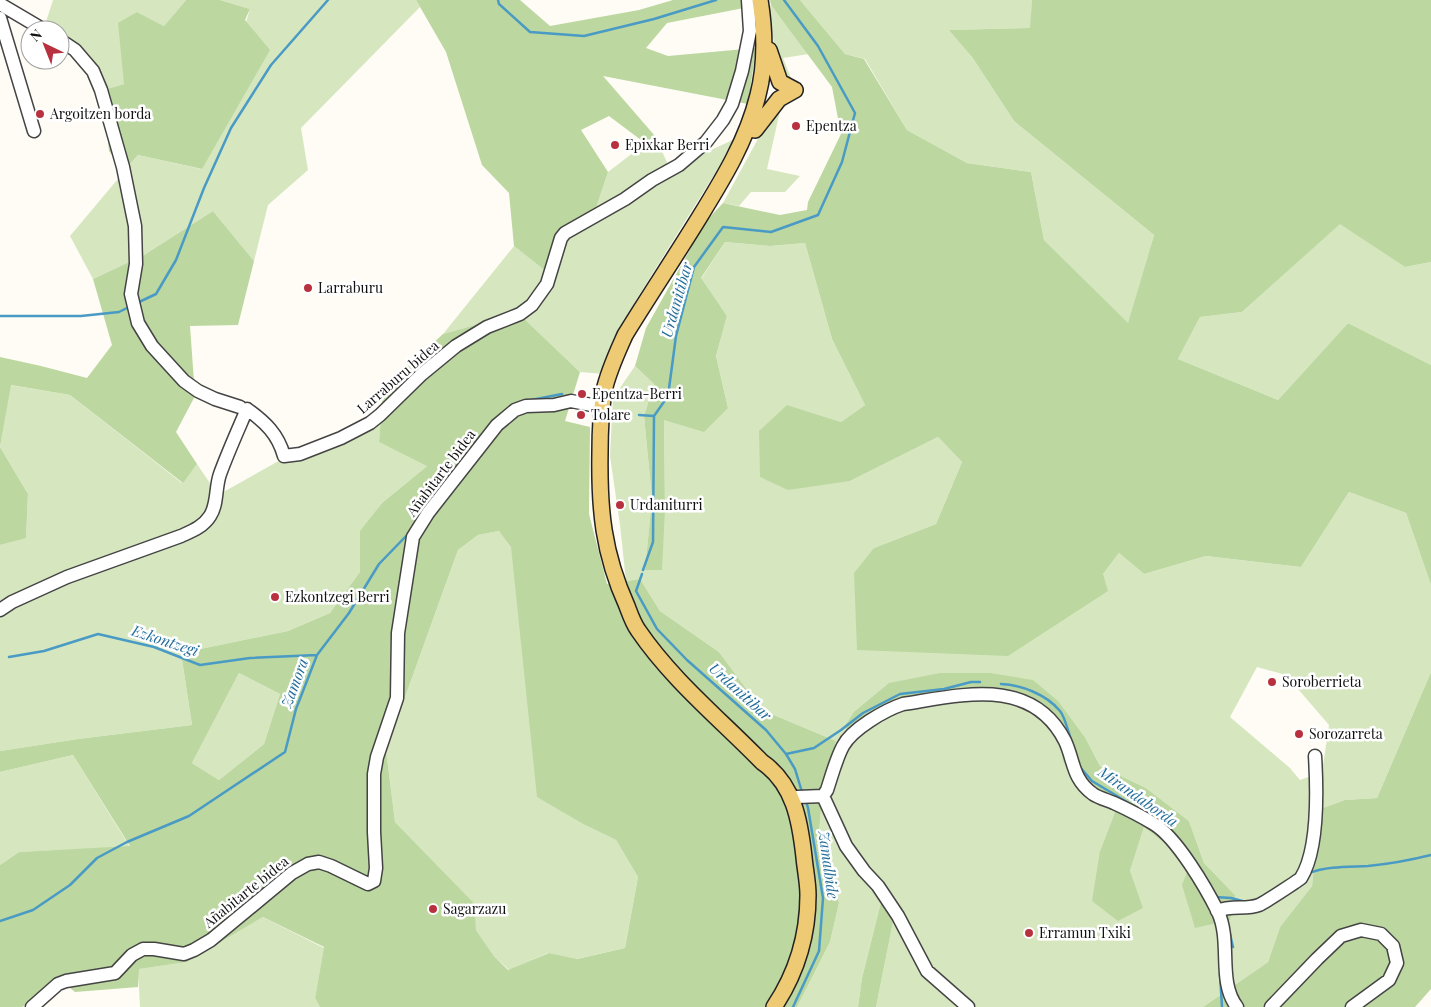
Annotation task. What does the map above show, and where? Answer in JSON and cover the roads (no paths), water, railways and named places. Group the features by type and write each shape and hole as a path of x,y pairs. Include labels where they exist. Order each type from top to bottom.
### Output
{"main road":[{"path":"755,130 763,112 770,64 766,52 764,31 756,17 760,0"},
{"path":"766,52 780,82 795,90 779,99 755,130 728,169 625,335 612,364 605,390 602,407 600,463 604,537 615,578 636,628 669,670 765,768 771,769 795,802 804,844 808,894 804,932 795,968 786,988 774,1007"},
{"path":"728,169 767,92"}],"street":[{"name":"Larraburu bidea","path":"0,610 12,602 67,577 181,536 205,523 214,507 219,476 247,409 273,431 284,456 300,454 341,438 380,416 422,374 456,346 487,327 520,314 532,305 547,284 561,238 566,233 679,165 706,142 723,120 732,104 742,71 750,31 756,17 748,0"},
{"path":"0,4 27,20"},
{"path":"0,18 34,131"},
{"path":"70,47 93,71 101,90 125,173 135,226 136,264 131,294 138,323 152,346 184,381 215,400 240,407"},
{"name":"Añabitarte bidea","path":"32,1007 58,984 114,973 132,955 143,949 184,954 194,950 211,940 292,873 308,864 319,862 368,884 374,881 376,868 374,774 377,757 397,698 398,632 413,537 428,513 448,490 496,426 515,410 526,406 554,405 571,401 602,407"},
{"path":"795,802 820,796 827,790 844,743 865,725 891,708 903,704 983,693 1023,700 1049,717 1066,743 1070,759 1078,777 1092,793 1132,811 1156,826 1176,846 1220,918 1225,945 1227,985 1230,997 1237,1007"},
{"path":"1217,911 1226,907 1259,905 1300,880 1308,862 1316,821 1315,756"},
{"path":"820,796 846,846 864,871 878,886 898,916 927,971 968,1007"},
{"path":"1271,1007 1317,958 1341,936 1361,930 1382,934 1394,946 1397,963 1389,980 1352,1007"}],"waterway":[{"path":"137,303 156,294 176,260 204,188 231,128 271,65 328,0"},
{"name":"Urdanitibar","path":"498,0 499,4 530,32 584,36 654,19 716,0"},
{"name":"Urdanitibar","path":"643,570 653,542 654,416 668,396 676,336 694,267 723,227 771,232 818,215 842,162 855,113 818,46 784,0"},
{"path":"0,316 81,316 119,312 129,307"},
{"name":"Zamora","path":"531,400 562,394"},
{"path":"639,415 654,416"},
{"name":"Zamora","path":"472,448 479,438"},
{"name":"Zamora","path":"0,921 33,910 70,885 97,858 127,842 189,816 285,752 296,709 317,655 349,613 379,564 409,533"},
{"name":"Urdanitibar","path":"642,574 636,591 657,629 687,660 766,730 786,754 795,769 802,792"},
{"name":"Ezkontzegi","path":"9,657 44,651 98,634 154,647 200,665 250,658 317,655"},
{"name":"Mirandaborda","path":"786,754 814,748 863,713 900,694 944,689 971,682 980,682"},
{"name":"Mirandaborda","path":"1001,684 1017,686 1048,700 1060,711 1071,740"},
{"name":"Mirandaborda","path":"1079,766 1092,781 1137,808"},
{"name":"Zamalbide","path":"793,1007 819,951 823,898 806,801"},
{"path":"1309,873 1331,868 1384,864 1431,855"},
{"path":"1215,897 1231,898 1246,902"},
{"name":"Mirandaborda","path":"1230,934 1233,947"},
{"name":"Mirandaborda","path":"1220,974 1222,1007"}],"place":[{"name":"Argoitzen borda","path":"40,114"},
{"name":"Epentza","path":"796,126"},
{"name":"Epixkar Berri","path":"615,145"},
{"name":"Larraburu","path":"308,288"},
{"name":"Epentza-Berri","path":"582,394"},
{"name":"Tolare","path":"581,415"},
{"name":"Urdaniturri","path":"620,505"},
{"name":"Ezkontzegi Berri","path":"275,597"},
{"name":"Soroberrieta","path":"1272,682"},
{"name":"Sorozarreta","path":"1299,734"},
{"name":"Sagarzazu","path":"433,909"},
{"name":"Erramun Txiki","path":"1029,933"}]}
